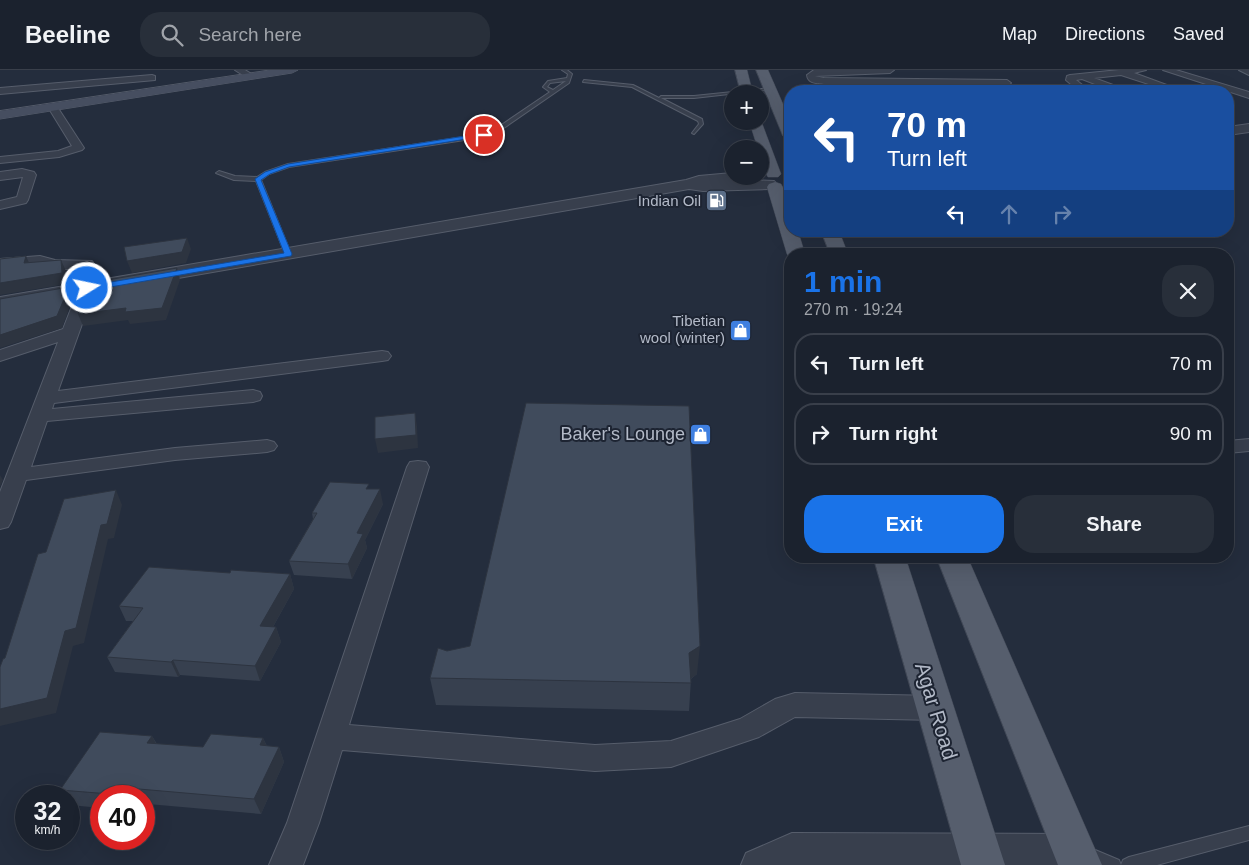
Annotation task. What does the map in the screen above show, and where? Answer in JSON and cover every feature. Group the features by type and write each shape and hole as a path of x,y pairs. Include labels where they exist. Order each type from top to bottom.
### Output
{"main road":[{"path":"0,114 292,70"},
{"path":"741,70 745,85"},
{"path":"762,70 765,85"},
{"path":"769,97 784,125"},
{"path":"759,130 784,210"},
{"name":"Agar Road","path":"891,563 981,857"},
{"path":"954,563 1077,857"}],"street":[{"path":"239,70 252,77"},
{"path":"890,70 816,72 811,75 811,78 814,80 833,81 1010,85 996,74"},
{"path":"1077,85 1070,80 1074,77 1142,70"},
{"path":"1167,70 1216,85"},
{"path":"1243,70 1249,72"},
{"path":"1120,72 1160,85"},
{"path":"1081,76 1105,85"},
{"path":"0,91 152,78"},
{"path":"1234,90 1249,95"},
{"path":"0,160 59,154 78,148 53,107"},
{"path":"1234,130 1249,128"},
{"path":"0,176 28,173 30,175 22,200 0,205"},
{"path":"0,303 688,184 699,180 724,178"},
{"path":"688,184 703,186 776,180"},
{"path":"0,263 45,260 49,262 49,265 55,266 88,264 87,288 0,522"},
{"path":"0,356 70,332"},
{"path":"43,407 382,356"},
{"path":"43,407 253,396"},
{"path":"1234,446 1249,445"},
{"path":"18,475 175,454 267,446"},
{"path":"286,865 303,823 418,466"},
{"path":"331,736 595,758 671,754 749,728 785,708 795,705 936,708"},
{"path":"758,865 792,849 981,857 1077,857"}],"lane":[{"path":"219,173 234,178 258,179 268,173 288,166 484,135 496,131 568,82 570,74 564,70"},
{"path":"553,92 545,87 549,82 569,79"},
{"path":"584,81 630,85 685,106 701,121 694,133"},
{"path":"658,97 694,97 724,94"},
{"path":"694,97 700,100"},
{"path":"685,106 700,100 724,98"},
{"path":"258,179 288,254"},
{"path":"1130,865 1249,833"},
{"path":"1077,857 1113,865"}],"building":[{"path":"187,238 182,252 127,261 124,247"},
{"path":"26,256 24,263 61,260 62,273 0,283 0,259"},
{"path":"177,268 162,308 125,312 126,308 78,314 90,283"},
{"path":"69,287 57,316 0,335 0,299"},
{"path":"526,403 689,406 700,646 689,653 691,683 430,678 438,648 447,651 470,646"},
{"path":"415,413 416,435 375,439 375,417"},
{"path":"330,482 369,484 366,489 380,489 357,533 363,534 348,564 289,561 317,513 312,513"},
{"path":"116,490 107,524 101,525 76,628 65,631 47,698 0,709 0,667 5,658 38,554 46,552 64,499"},
{"path":"149,567 230,573 231,570 290,574 260,626 276,627 255,666 107,657 143,608 119,606"},
{"path":"100,732 152,736 147,743 203,747 211,734 263,738 260,745 279,747 254,799 155,790 155,785 90,785 90,792 80,792 80,785 63,785"}],"place":[{"name":"Indian Oil","path":"717,201"},
{"name":"Tibetian wool (winter)","path":"741,330"},
{"name":"Baker's Lounge","path":"701,434"}],"route":[{"path":"87,288 288,254 258,179 268,173 288,166 484,135"}]}
